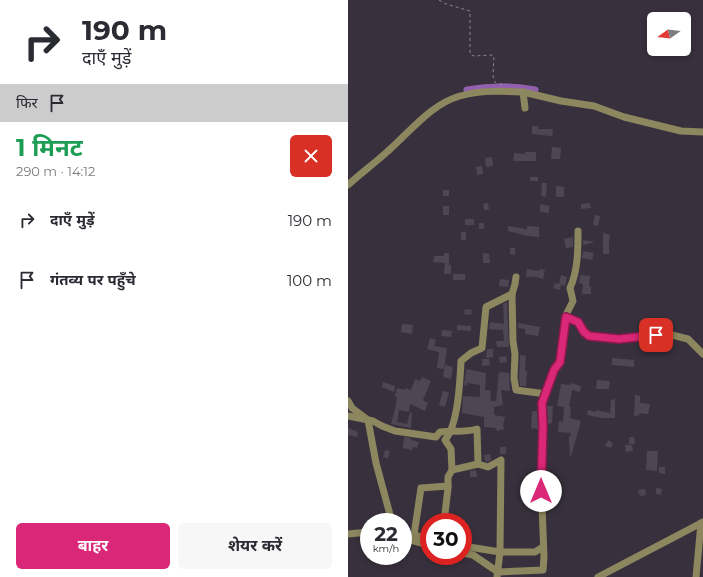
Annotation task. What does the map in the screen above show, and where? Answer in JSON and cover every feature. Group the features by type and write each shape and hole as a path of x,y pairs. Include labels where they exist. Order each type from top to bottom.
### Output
{"street":[{"path":"348,185 387,152 432,110 442,103 460,95 473,93 500,91 524,92 561,101 594,106 624,117 681,131 703,132"},
{"path":"524,92 525,108"},
{"path":"472,555 497,574 543,570 541,479 543,426 542,403 554,370 560,362 566,317 573,301 570,288 573,282 578,253 578,231"},
{"path":"516,276 512,294 513,341 515,354 514,378 516,390 546,394"},
{"path":"445,513 448,477 452,470 451,449 445,440 451,434 456,408 461,362 471,353 482,348 486,307 512,294"},
{"path":"566,317 578,322 584,332 589,336 619,339 668,334 688,339 703,354"},
{"path":"348,401 352,408 368,420 376,462 390,513"},
{"path":"348,416 374,421 395,431 436,437 440,432 451,430 466,432 477,429 478,464"},
{"path":"452,470 478,464 488,467 502,460 500,552 497,574"},
{"path":"420,537 414,535 421,488 448,486"},
{"path":"598,577 702,522"},
{"path":"696,577 702,522"},
{"path":"348,534 360,533"},
{"path":"472,547 500,552 535,552 543,547"}],"path":[{"path":"439,0 446,4 470,11 470,54 472,56 493,56 495,58 493,76 495,82 497,84 508,84"}],"building":[{"path":"532,126 538,126 538,129 553,129 552,136 532,134"},
{"path":"552,147 561,148 560,159 551,159"},
{"path":"525,152 536,152 536,161 513,161 514,153 525,154"},
{"path":"492,157 493,166 486,167 485,158"},
{"path":"482,166 483,174 477,175 476,167"},
{"path":"530,177 538,177 538,181 530,181"},
{"path":"542,183 547,183 546,197 541,196"},
{"path":"556,186 564,187 564,197 556,197"},
{"path":"443,190 449,190 449,196 443,196"},
{"path":"488,203 489,210 484,210 483,204"},
{"path":"590,203 591,208 581,209 581,204"},
{"path":"540,204 549,206 549,213 540,212"},
{"path":"443,206 449,206 449,215 443,215"},
{"path":"595,215 600,216 598,226 593,225"},
{"path":"465,219 474,219 474,225 465,225"},
{"path":"479,223 484,223 484,229 479,229"},
{"path":"508,226 527,229 527,226 539,227 539,237 508,231"},
{"path":"461,232 466,232 466,240 461,240"},
{"path":"603,233 610,235 609,254 603,254"},
{"path":"573,237 573,247 566,248 564,239"},
{"path":"583,240 595,242 583,245"},
{"path":"510,248 515,248 515,255 510,254"},
{"path":"583,251 594,253 592,260 582,258"},
{"path":"445,253 449,253 451,274 444,274 445,263 433,262 434,256 443,256"},
{"path":"483,253 489,254 490,263 483,263"},
{"path":"527,269 539,271 540,269 545,270 543,279 532,276 526,277"},
{"path":"453,274 465,274 465,280 453,280"},
{"path":"561,275 567,277 565,286 561,285 560,290 553,288 555,283 559,284"},
{"path":"580,275 590,276 589,286 591,287 591,294 582,294 583,284 579,283"},
{"path":"500,279 509,280 508,287 499,286"},
{"path":"507,302 509,347 497,347 496,341 504,341 503,330 489,329 490,322 504,324 503,304"},
{"path":"465,309 472,310 471,315 464,314"},
{"path":"518,323 540,327 538,336 525,334 525,329 518,328"},
{"path":"402,324 413,325 412,334 401,332"},
{"path":"457,325 471,326 471,331 457,330"},
{"path":"442,330 452,331 451,337 441,336"},
{"path":"430,338 436,340 434,346 447,348 444,369 437,368 439,352 427,349"},
{"path":"487,349 493,349 493,357 486,358"},
{"path":"520,355 526,356 526,386 520,386"},
{"path":"506,356 507,362 500,363 499,357"},
{"path":"612,358 634,360 634,367 612,365"},
{"path":"482,359 489,359 490,365 482,366"},
{"path":"445,365 453,367 451,379 443,377"},
{"path":"466,369 486,373 485,390 490,390 491,401 496,401 499,372 509,373 510,391 501,390 503,405 494,407 494,415 505,417 503,425 504,429 497,431 496,428 484,427 484,417 462,413 463,396 480,397 480,385 467,383 467,386 464,385"},
{"path":"422,377 431,381 423,400 428,403 425,411 410,404 409,412 399,410 397,422 407,424 410,412 412,413 411,428 391,424 396,405 397,397 395,396 397,388 411,390 415,379 420,381"},
{"path":"597,380 610,381 609,389 596,389"},
{"path":"383,382 395,386 394,392 382,387"},
{"path":"570,383 581,386 580,392 572,390 569,407 571,407 570,418 581,421 571,456 569,438 571,433 558,432 559,421 563,422 564,407 557,406 561,384 570,385"},
{"path":"443,391 449,392 445,407 439,405"},
{"path":"635,395 640,396 640,403 650,404 648,414 639,413 640,415 634,416"},
{"path":"615,399 615,418 602,418 587,415 588,410 610,413 611,400"},
{"path":"547,406 553,406 552,423 548,424"},
{"path":"532,411 537,411 538,429 531,428"},
{"path":"348,428 358,432 357,437 348,435"},
{"path":"404,437 411,438 411,440 419,442 417,448 413,447 412,450 403,448"},
{"path":"629,437 634,437 635,444 629,444"},
{"path":"608,440 613,443 611,448 605,446"},
{"path":"625,445 632,445 633,451 626,452"},
{"path":"500,447 506,447 506,454 500,454"},
{"path":"385,450 390,451 388,458 383,457"},
{"path":"647,451 658,451 657,471 646,470"},
{"path":"490,454 491,460 487,462 485,461 484,455"},
{"path":"659,467 665,467 665,474 659,473"},
{"path":"476,470 477,477 470,477 470,471"},
{"path":"656,488 662,489 661,495 656,494"},
{"path":"645,489 646,495 640,496 638,490"}],"waterway":[{"path":"467,90 501,87 535,90"}],"route":[{"path":"541,491 543,426 542,403 554,370 560,362 566,317 578,322 584,332 589,336 598,338 605,337 619,339 656,335"}]}
